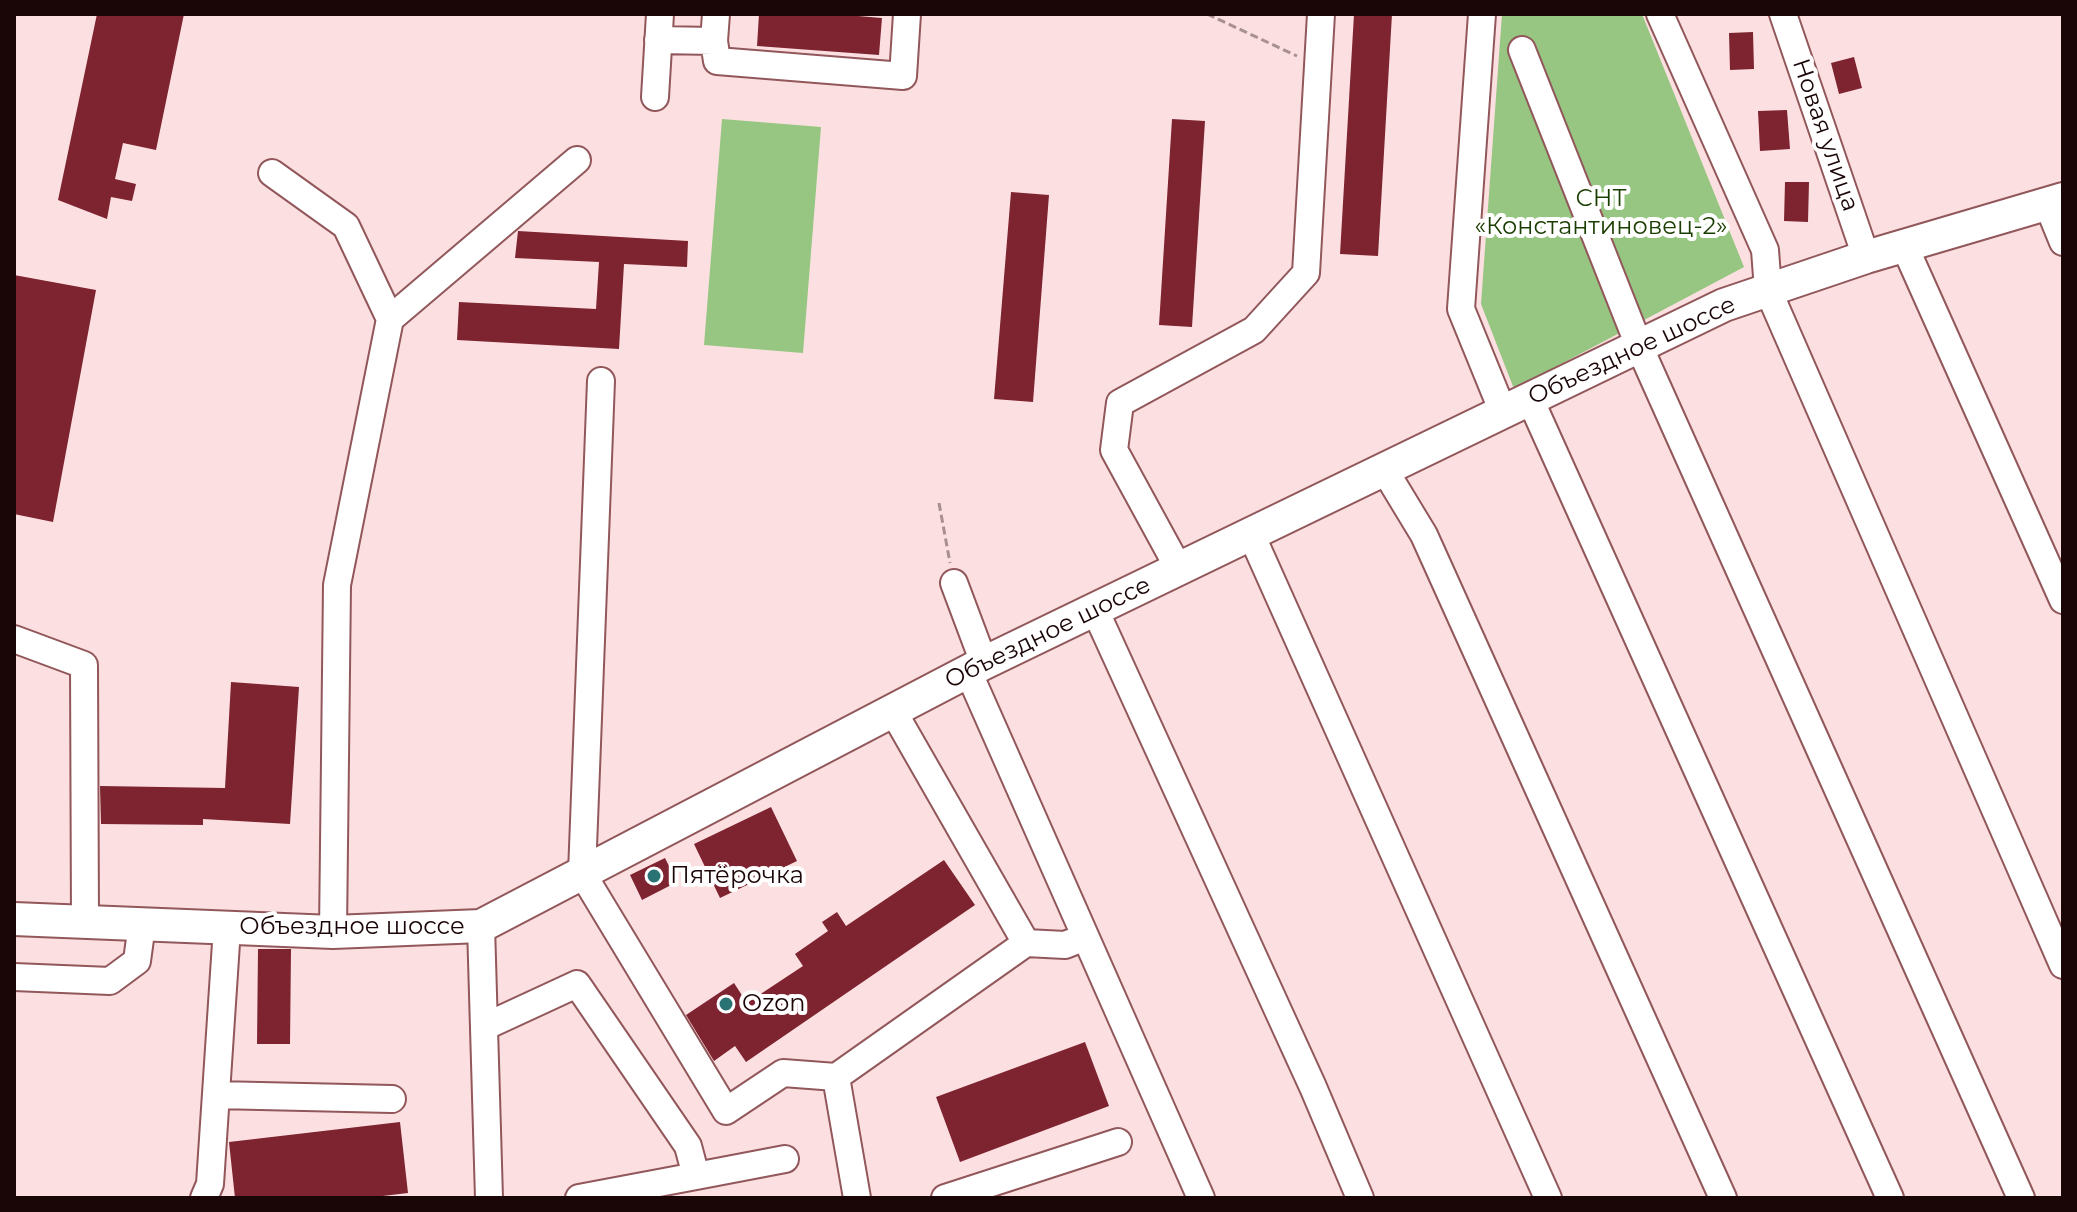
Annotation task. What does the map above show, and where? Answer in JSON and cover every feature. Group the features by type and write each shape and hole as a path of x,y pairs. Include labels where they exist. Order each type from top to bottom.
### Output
{"main road":[{"name":"Объездное шоссе","path":"14,919 333,932 481,926 976,667 1724,305 1904,245 2055,201"}],"street":[{"path":"716,14 714,41 717,61 903,76 907,14"},
{"path":"1179,569 1114,450 1120,403 1254,330 1306,273 1321,14"},
{"path":"1482,14 1461,309 1516,406 1890,1198"},
{"path":"1660,14 1765,250 1768,290 2063,965"},
{"name":"Новая улица","path":"1783,14 1866,257"},
{"path":"655,97 659,27 714,41"},
{"path":"1522,50 1639,346 2021,1198"},
{"path":"390,319 577,160"},
{"path":"272,173 346,226 390,319 337,585 333,932"},
{"path":"2055,201 2063,242"},
{"path":"1904,245 2063,600"},
{"path":"601,381 582,873 726,1111 783,1073 836,1077 1026,943 1065,945 1085,937"},
{"path":"1384,469 1424,535 1723,1198"},
{"path":"1251,534 1548,1198"},
{"path":"954,583 976,667 1085,937 1201,1198"},
{"path":"1095,610 1313,1087 1360,1198"},
{"path":"14,639 84,665 85,922"},
{"path":"893,711 1026,943"},
{"path":"14,977 110,981 137,961 142,924"},
{"path":"481,926 489,1198"},
{"path":"204,1198 210,1184 227,928"},
{"path":"484,1027 577,984 688,1146 696,1176"},
{"path":"836,1077 857,1198"},
{"path":"216,1095 392,1099"},
{"path":"945,1198 1118,1142"},
{"path":"579,1198 785,1159"}],"path":[{"path":"1207,14 1318,66"},
{"path":"939,503 954,583"}],"green space":[{"name":"СНТ «Константиновец-2»","path":"1502,14 1642,14 1744,267 1514,389 1481,304"},
{"path":"722,119 821,127 803,353 704,345"}],"building":[{"path":"97,14 184,14 156,150 123,143 115,179 136,184 132,201 111,197 107,219 58,200"},
{"path":"759,14 834,14 882,18 879,55 757,46"},
{"path":"1354,14 1392,14 1378,256 1340,254"},
{"path":"1753,32 1754,69 1730,70 1729,33"},
{"path":"1854,57 1862,88 1839,94 1831,63"},
{"path":"1787,110 1790,149 1760,151 1758,111"},
{"path":"1172,119 1205,121 1192,327 1159,325"},
{"path":"1785,182 1809,182 1808,222 1784,221"},
{"path":"1011,192 1049,195 1033,402 994,399"},
{"path":"518,231 688,241 687,267 624,264 619,349 457,340 459,302 596,309 599,262 515,258"},
{"path":"14,275 96,290 53,522 14,514"},
{"path":"231,682 299,687 290,824 203,819 203,825 101,824 100,786 225,788"},
{"path":"771,807 797,861 720,898 694,844"},
{"path":"665,858 677,882 642,900 630,875"},
{"path":"944,860 975,905 746,1062 735,1046 714,1061 686,1015 734,983 747,1003 803,966 795,954 828,931 822,922 837,912 846,926"},
{"path":"258,949 291,949 290,1044 257,1044"},
{"path":"1085,1042 1109,1106 960,1162 936,1097"},
{"path":"400,1122 408,1193 366,1198 235,1198 229,1142"}],"place":[{"name":"Пятёрочка","path":"654,876"},
{"name":"Ozon","path":"726,1004"}]}
